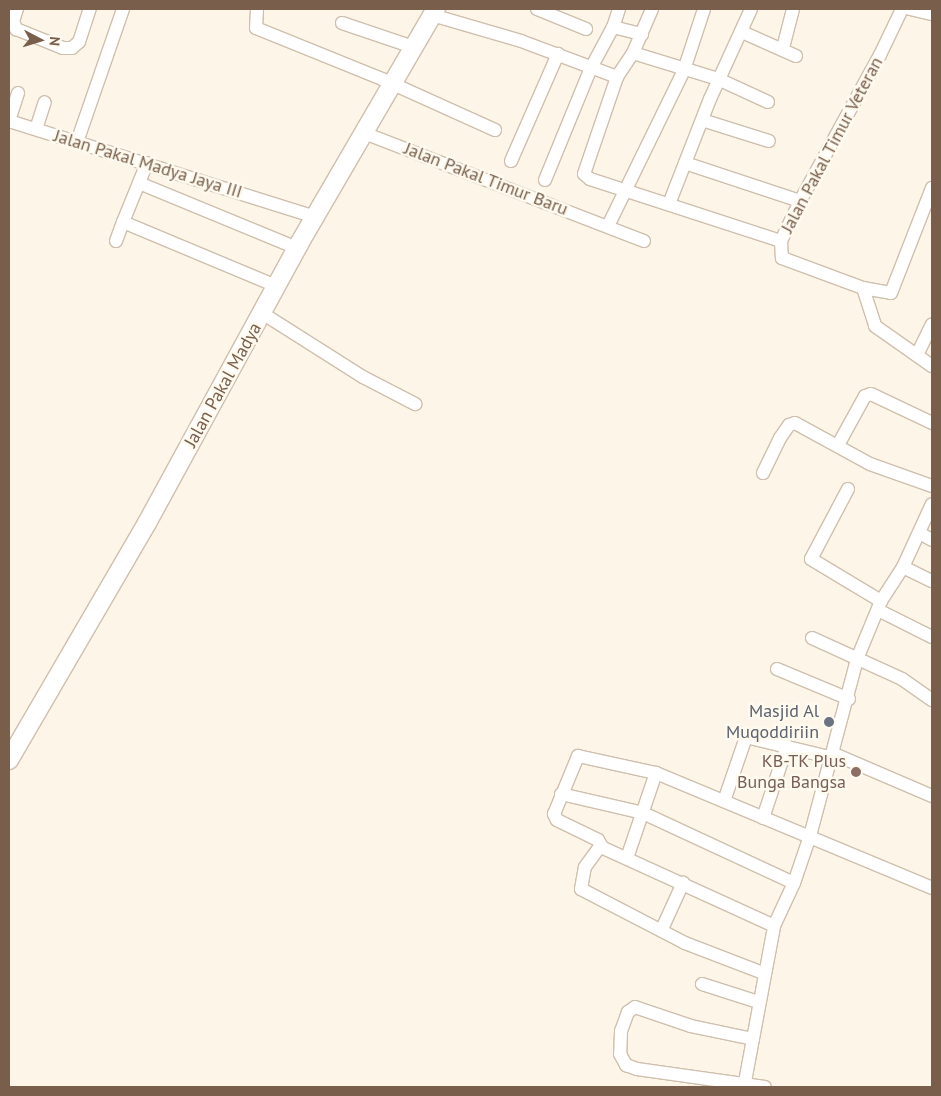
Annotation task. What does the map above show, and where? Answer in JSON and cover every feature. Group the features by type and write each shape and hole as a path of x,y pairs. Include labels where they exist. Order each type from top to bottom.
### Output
{"street":[{"path":"17,9 14,21 16,29 63,48 72,48 79,42 90,9"},
{"path":"77,142 123,9"},
{"path":"258,9 256,28 391,83 494,130"},
{"path":"537,9 564,14 586,30"},
{"path":"545,180 591,68 613,27 619,9"},
{"path":"652,9 633,53 617,77 585,170 590,179 782,241"},
{"path":"608,226 624,189 684,70 704,9"},
{"path":"669,204 718,80 742,32 751,9"},
{"path":"782,48 793,9"},
{"name":"Jalan Pakal Timur Veteran","path":"902,9 880,54 800,200 782,241 780,254 786,262 863,288 892,292 932,188"},
{"path":"910,9 932,14"},
{"path":"434,12 558,54 617,77"},
{"name":"Jalan Pakal Madya","path":"9,760 147,523 297,248 391,83 434,12"},
{"path":"342,23 413,47"},
{"path":"613,27 642,34"},
{"path":"742,32 782,48 796,56"},
{"path":"633,53 718,80 768,102"},
{"path":"511,161 558,54"},
{"name":"Jalan Pakal Madya Jaya III","path":"18,94 9,121 315,217"},
{"path":"36,129 45,102"},
{"path":"702,120 768,141"},
{"name":"Jalan Pakal Timur Baru","path":"364,133 644,241"},
{"path":"685,163 800,200"},
{"path":"116,241 147,164"},
{"path":"139,182 297,248"},
{"path":"123,222 276,286"},
{"path":"863,288 868,295 873,322 932,366"},
{"path":"262,313 363,378 415,404"},
{"path":"917,355 932,324"},
{"path":"838,445 865,396 871,394 932,423"},
{"path":"763,473 780,438 792,423 838,445 870,464 932,486"},
{"path":"848,489 811,558 880,605 932,637"},
{"path":"745,1085 763,973 774,926 794,883 810,836 834,756 857,659 880,605 903,567 932,504"},
{"path":"920,533 932,540"},
{"path":"903,567 932,581"},
{"path":"812,638 902,679 932,700"},
{"path":"777,669 849,699"},
{"path":"724,801 744,738 751,736 834,756 932,796"},
{"path":"764,818 787,746"},
{"path":"774,926 601,847 598,840 555,819 561,794 580,756 656,773 932,888"},
{"path":"627,858 656,773"},
{"path":"561,794 643,813 794,883"},
{"path":"601,847 585,866 581,889 692,946 763,973"},
{"path":"662,929 683,883"},
{"path":"702,984 758,1002"},
{"path":"753,1039 691,1026 635,1007 628,1012 621,1031 620,1054 626,1065 637,1069 765,1087"}],"place":[{"name":"Masjid Al Muqoddiriin","path":"829,722"},
{"name":"KB-TK Plus Bunga Bangsa","path":"856,772"}]}
